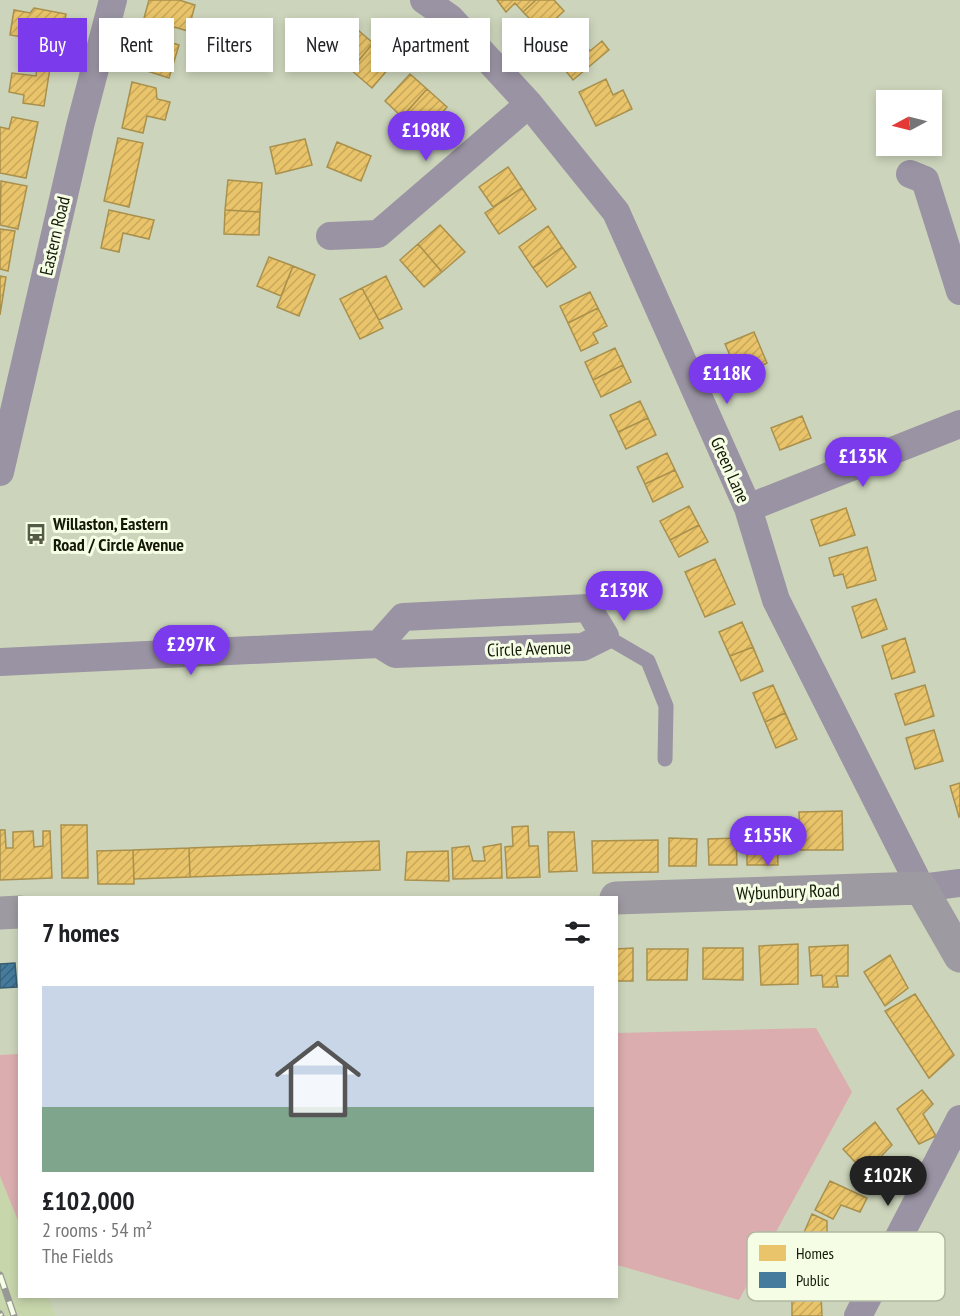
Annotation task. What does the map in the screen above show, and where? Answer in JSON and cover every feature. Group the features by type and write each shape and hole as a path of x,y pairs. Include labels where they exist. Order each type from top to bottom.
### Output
{"street":[{"name":"Eastern Road","path":"0,472 80,126 113,0"},
{"name":"Green Lane","path":"424,0 450,18 529,104 616,212 748,508 776,600 921,888"},
{"path":"330,236 378,234 529,104"},
{"path":"926,173 960,291"},
{"path":"748,508 960,424"},
{"name":"Circle Avenue","path":"0,662 379,644 395,654 583,647 605,636 588,608 403,618 379,644"},
{"name":"Wybunbury Road","path":"618,898 921,888 960,883"},
{"path":"921,888 960,956"},
{"path":"0,913 18,912"},
{"path":"901,1232 960,1119"},
{"path":"858,1316 866,1301"}],"lane":[{"path":"605,636 648,661 666,706 665,759"}],"shaded area":[{"path":"816,1028 852,1092 776,1232 747,1232 747,1285 739,1300 618,1265 618,1033"},
{"path":"18,1054 18,1221 0,1176 0,1055"},
{"path":"0,1176 18,1221 18,1298 49,1298 55,1316 0,1316"}],"building: Homes":[{"path":"149,0 179,0 195,5 192,18 186,18 186,30 174,27 174,18 144,18"},
{"path":"497,0 536,0 523,12 515,3 506,12"},
{"path":"536,0 554,0 564,11 557,18 529,18 523,12"},
{"path":"34,8 66,14 65,18 18,18 18,36 10,35 14,10 30,13"},
{"path":"359,31 371,41 371,45 359,60"},
{"path":"602,41 609,50 589,67 589,50"},
{"path":"174,43 179,45 174,62"},
{"path":"371,45 371,72 386,72 372,88 353,72 359,72 359,60"},
{"path":"36,72 49,72 44,106 23,103 24,95 9,92 12,73 36,76"},
{"path":"150,72 171,72 169,78"},
{"path":"567,72 583,72 573,80"},
{"path":"410,74 427,89 402,117 385,101"},
{"path":"606,79 613,95 623,90 632,109 596,126 579,92"},
{"path":"132,82 156,88 157,99 170,102 165,120 147,116 143,133 122,128"},
{"path":"427,89 447,107 417,141 397,123"},
{"path":"12,117 38,122 26,178 0,173 0,127 9,129"},
{"path":"118,138 143,143 129,207 104,201"},
{"path":"305,139 312,165 276,174 270,147"},
{"path":"337,142 371,156 361,181 327,167"},
{"path":"508,167 522,188 493,207 479,187"},
{"path":"228,180 262,183 260,212 225,210"},
{"path":"1,181 27,186 18,229 0,225"},
{"path":"522,188 536,209 499,234 485,213"},
{"path":"109,210 154,220 149,239 123,233 119,252 101,248"},
{"path":"225,210 260,212 259,235 224,234"},
{"path":"440,225 465,252 442,272 418,244"},
{"path":"548,226 562,247 533,268 519,247"},
{"path":"0,229 15,231 8,271 0,269"},
{"path":"418,244 442,272 424,287 400,260"},
{"path":"562,247 576,267 547,287 533,268"},
{"path":"269,257 293,266 281,296 257,286"},
{"path":"293,266 315,275 299,316 277,307"},
{"path":"0,276 6,277 0,315"},
{"path":"386,276 402,309 379,320 362,288"},
{"path":"362,288 383,328 360,339 340,299"},
{"path":"590,292 598,308 568,323 560,306"},
{"path":"598,308 607,326 593,333 598,343 581,351 568,323"},
{"path":"754,332 767,363 739,376 725,344"},
{"path":"615,348 623,365 593,380 585,362"},
{"path":"623,365 631,382 601,397 593,380"},
{"path":"640,401 648,418 618,432 610,415"},
{"path":"802,416 811,438 780,450 771,428"},
{"path":"648,418 656,435 626,449 618,432"},
{"path":"667,453 675,470 645,484 637,467"},
{"path":"675,470 683,487 653,502 645,484"},
{"path":"689,506 699,525 670,540 660,521"},
{"path":"846,508 855,535 820,546 811,520"},
{"path":"699,525 708,542 679,557 670,540"},
{"path":"867,547 876,580 847,588 843,574 834,576 829,558"},
{"path":"715,559 735,604 705,617 685,572"},
{"path":"876,599 887,629 862,638 852,607"},
{"path":"742,622 763,671 741,681 719,632"},
{"path":"742,622 753,647 730,656 719,632"},
{"path":"905,638 915,672 892,679 882,646"},
{"path":"753,647 763,671 741,681 730,656"},
{"path":"773,685 797,739 776,748 753,693"},
{"path":"773,685 785,713 765,722 753,693"},
{"path":"925,685 934,716 905,725 895,694"},
{"path":"785,713 797,739 776,748 765,722"},
{"path":"934,730 943,761 915,769 906,738"},
{"path":"960,783 960,816 959,817 950,786"},
{"path":"842,811 843,850 800,850 799,812"},
{"path":"61,825 87,825 88,878 62,878"},
{"path":"528,826 529,846 538,846 540,877 507,878 505,847 513,846 512,827"},
{"path":"0,830 5,830 6,848 13,848 13,832 33,831 34,847 43,846 43,831 50,831 52,878 0,880"},
{"path":"548,832 574,832 577,871 549,872"},
{"path":"777,832 778,865 747,865 747,833"},
{"path":"669,838 697,839 696,866 669,866"},
{"path":"736,838 737,865 709,865 708,839"},
{"path":"658,840 658,872 593,873 592,841"},
{"path":"379,841 380,870 190,877 189,848"},
{"path":"501,844 502,878 453,879 452,848 469,846 473,861 485,861 483,847"},
{"path":"189,848 190,877 134,879 133,850"},
{"path":"133,850 134,884 98,884 97,851"},
{"path":"448,851 449,881 405,880 407,852"},
{"path":"798,944 798,984 761,985 759,946"},
{"path":"848,945 848,976 836,976 838,987 823,987 822,975 811,976 809,947"},
{"path":"633,948 633,981 618,981 618,949"},
{"path":"703,948 743,948 743,980 703,979"},
{"path":"647,949 688,949 687,980 647,980"},
{"path":"890,955 908,988 885,1006 864,972"},
{"path":"915,994 954,1055 929,1078 885,1011"},
{"path":"922,1090 933,1104 923,1114 936,1136 919,1144 897,1109"},
{"path":"875,1122 892,1145 865,1173 843,1149"},
{"path":"830,1181 867,1198 860,1212 841,1205 833,1219 815,1210"},
{"path":"812,1214 827,1221 827,1232 804,1232"},
{"path":"792,1301 821,1301 822,1316 792,1316"}],"building: Public":[{"path":"15,963 17,987 0,988 0,964"}],"railway":[{"path":"0,1275 14,1316"}],"place":[{"name":"Willaston, Eastern Road / Circle Avenue","path":"36,534"}]}
